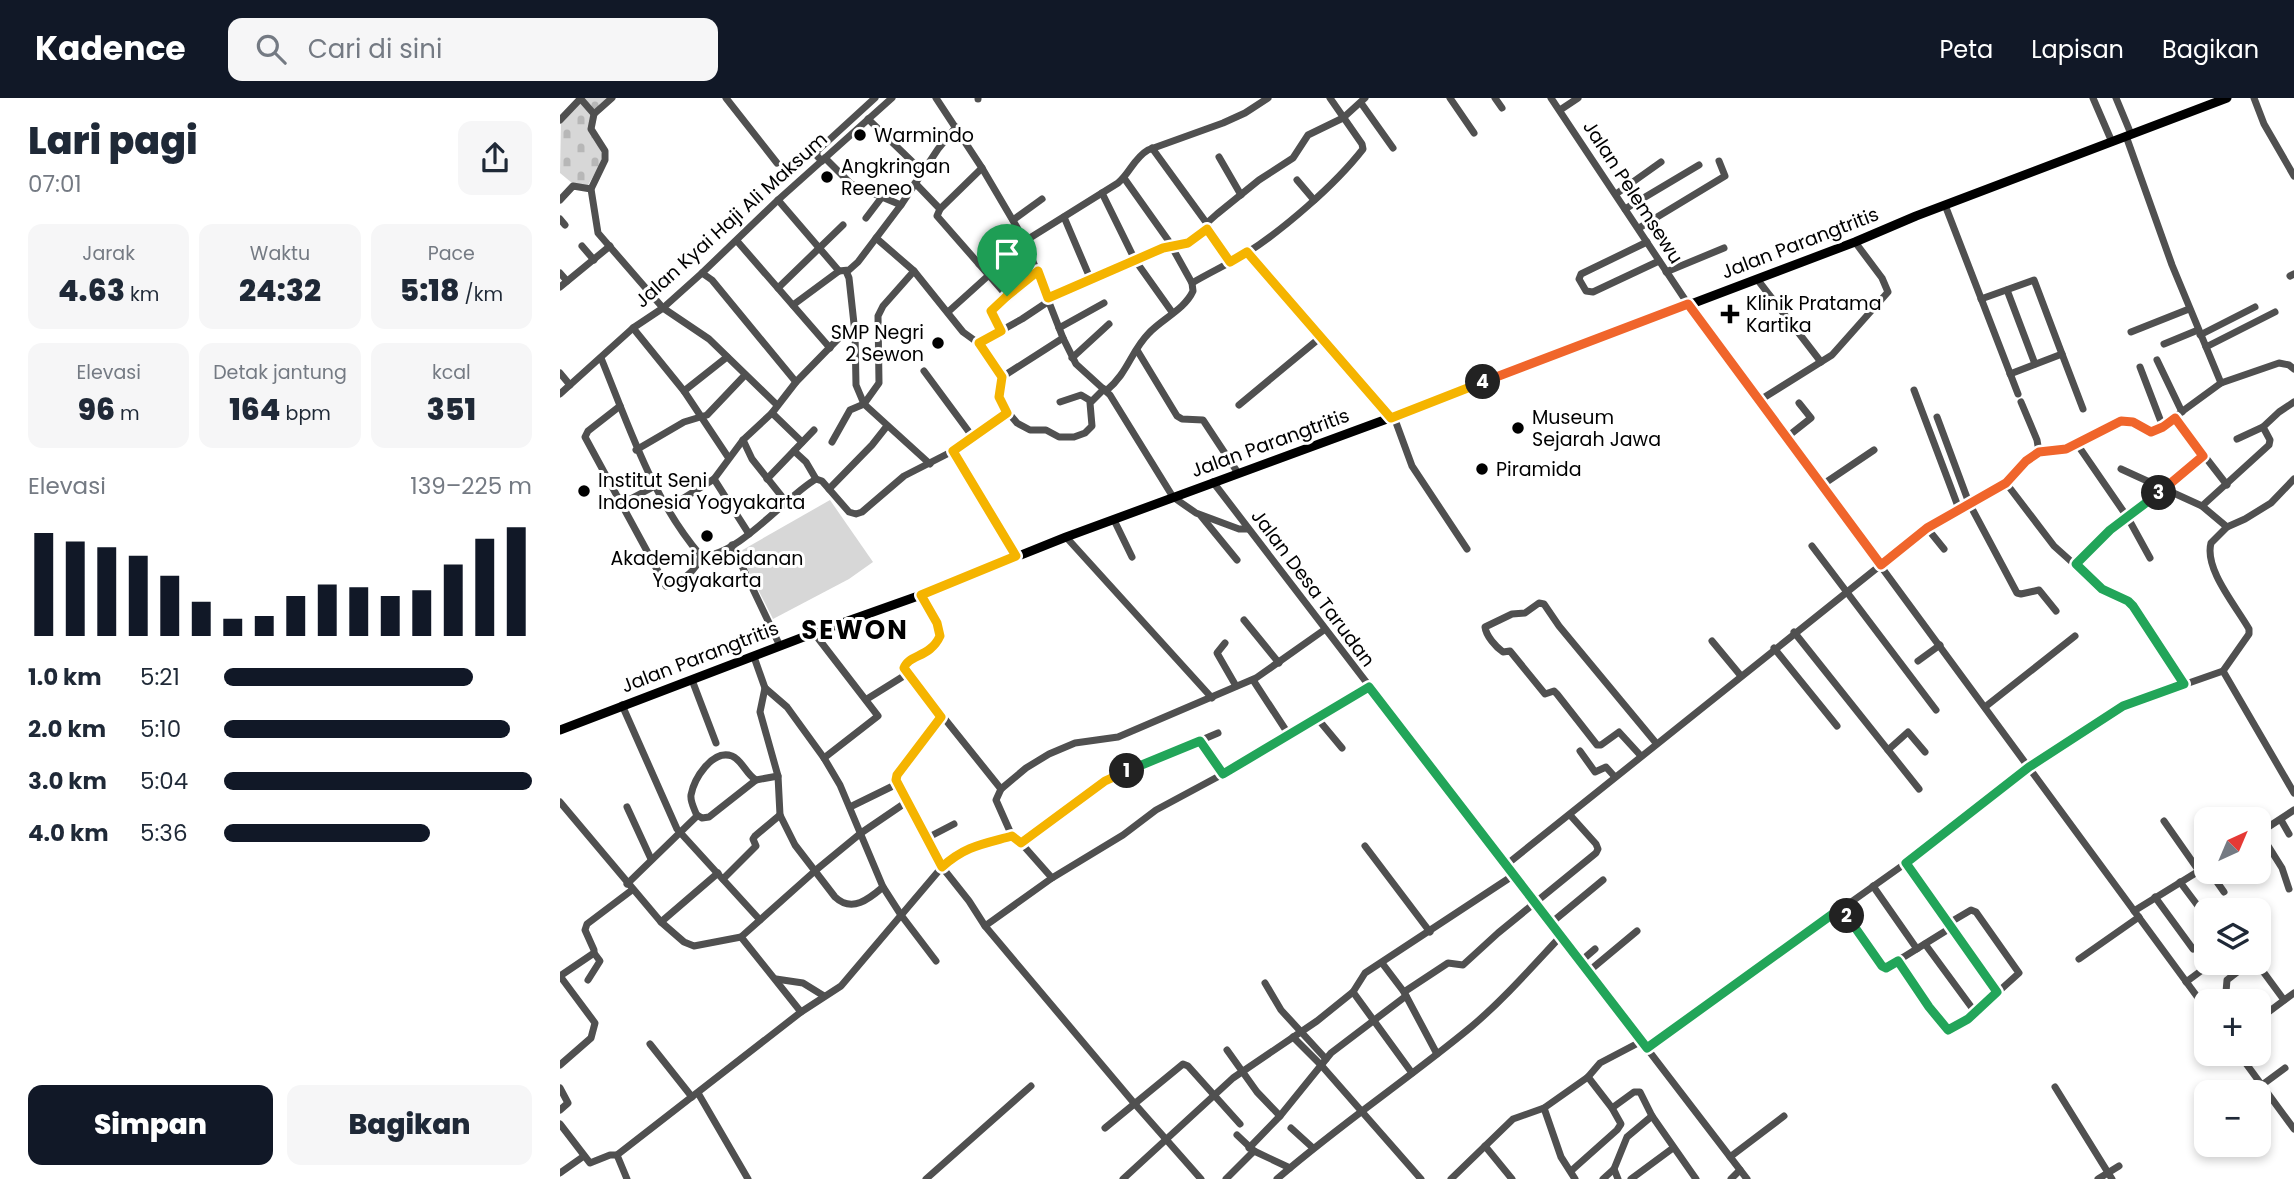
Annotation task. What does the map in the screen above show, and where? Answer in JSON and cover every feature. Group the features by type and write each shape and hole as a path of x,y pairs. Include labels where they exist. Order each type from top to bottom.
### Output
{"main road":[{"name":"Jalan Parangtritis","path":"560,730 921,595 1066,537 1855,242 2112,142 2208,101 2227,98"}],"street":[{"path":"560,120 580,98 594,114"},
{"path":"612,98 594,114 592,129 605,151 605,160 591,189 598,233 663,307 678,320 702,333 776,404"},
{"path":"726,98 777,163"},
{"path":"875,98 817,152 817,156 824,159 851,184 901,205"},
{"name":"Jalan Kyai Haji Ali Maksum","path":"560,394 634,328 702,273 778,200 892,98"},
{"path":"936,98 1025,240 1072,358 1105,390 1173,497 1201,515 1239,529 1248,529"},
{"path":"1025,240 1124,178 1138,157 1152,148 1223,123 1268,98"},
{"path":"1192,283 1247,252 1314,200 1363,149 1330,98"},
{"path":"1450,98 1474,133"},
{"path":"1495,98 1502,108"},
{"name":"Jalan Pelemsewu","path":"1551,98 1688,304 2194,993"},
{"path":"1560,110 1578,98"},
{"path":"2093,98 2112,142"},
{"path":"2116,98 2189,309 2221,383"},
{"path":"2254,98 2264,124 2294,176"},
{"path":"979,343 1049,299 1090,278 1170,246 1188,243 1207,227 1213,217 1293,158 1308,135 1343,118 1363,100 1393,148"},
{"path":"868,119 923,172"},
{"path":"793,305 858,262 956,127"},
{"path":"841,129 848,136"},
{"path":"1152,148 1230,262"},
{"path":"1219,157 1241,195"},
{"path":"1639,228 1725,176 1719,161"},
{"path":"1616,194 1661,162"},
{"path":"1625,209 1660,187 1669,185 1699,164"},
{"path":"982,168 940,209 937,218 1007,296"},
{"path":"1091,401 1122,376 1147,334 1191,296 1193,291 1192,283 1170,246 1124,178"},
{"path":"1297,180 1314,200"},
{"path":"915,183 940,209"},
{"path":"560,200 573,186 591,189"},
{"path":"1102,193 1135,260 1172,312"},
{"path":"866,218 882,197"},
{"path":"1013,220 1042,199"},
{"path":"778,200 818,248 849,278 855,333 856,384 864,404 929,464"},
{"path":"1945,205 2038,447"},
{"path":"1064,217 1090,278"},
{"path":"778,288 843,225"},
{"path":"979,264 1019,231"},
{"path":"876,238 914,271 963,332 979,343 1002,377 999,397 1007,413 1030,430 1046,430 1059,437 1070,438 1084,433 1092,426 1091,401"},
{"path":"737,241 830,348"},
{"path":"1647,242 1581,274 1579,279 1586,291 1591,293 1659,261"},
{"path":"1760,400 1832,355 1888,292 1882,278 1855,242"},
{"path":"582,246 594,260"},
{"path":"560,287 610,246"},
{"path":"1666,272 1724,248"},
{"path":"1247,252 1392,417 1412,466 1467,549"},
{"path":"832,442 849,410 864,404 876,388 880,377 878,316 883,306 914,271"},
{"path":"1001,331 991,311 1038,271"},
{"path":"560,273 567,281"},
{"path":"702,273 712,280 796,382"},
{"path":"948,312 989,275"},
{"path":"1757,279 1821,362"},
{"path":"1981,299 2034,280 2083,409"},
{"path":"2007,290 2035,364"},
{"path":"1059,328 1104,303"},
{"path":"2164,344 2199,333 2255,307"},
{"path":"2131,332 2189,309"},
{"path":"2206,347 2274,313"},
{"path":"1072,358 1109,324"},
{"path":"634,328 684,391 728,457"},
{"path":"1239,405 1321,337"},
{"path":"1002,377 1063,338"},
{"path":"668,508 714,479 743,440 772,413 776,404 838,339"},
{"path":"1137,350 1177,416 1182,419 1203,420 1238,473"},
{"path":"2010,374 2062,354"},
{"path":"684,391 727,357"},
{"path":"601,358 636,450 668,508 701,556"},
{"path":"2157,360 2182,412"},
{"path":"2038,447 2066,449 2121,421 2133,422 2151,432 2163,427 2221,383 2279,363 2294,369"},
{"path":"2140,367 2163,427"},
{"path":"923,371 972,436"},
{"path":"560,373 570,384"},
{"path":"636,450 684,422 707,415 745,374"},
{"path":"1914,390 1959,509"},
{"path":"1060,402 1081,395 1091,401"},
{"path":"2237,439 2263,427 2278,412 2294,402"},
{"path":"1787,437 1811,418 1799,403"},
{"path":"620,406 588,430 585,437 666,586 676,583 692,571 701,556"},
{"path":"772,413 802,442"},
{"path":"794,451 806,462 816,479 822,481 849,512 856,514 904,477 953,451 1007,413"},
{"path":"1937,417 1969,503 2018,594 2039,590 2056,611"},
{"path":"2175,418 2227,485"},
{"path":"829,489 873,445 887,426"},
{"path":"2202,506 2269,445 2270,440 2263,427"},
{"path":"767,479 814,430"},
{"path":"743,440 752,459 787,503"},
{"path":"2077,444 2128,518 2150,558"},
{"path":"1506,865 1927,528 2006,483 2038,447"},
{"path":"1822,485 1874,450"},
{"path":"953,451 1016,556"},
{"path":"2076,564 2110,530 2203,456"},
{"path":"2121,469 2202,506 2227,527"},
{"path":"714,479 749,534"},
{"path":"701,556 710,556 749,534 816,479"},
{"path":"1451,1179 1513,1119 1544,1108 1588,1077 1600,1063 1644,1044 1906,863 2029,767 2123,706 2223,671 2249,634 2249,629 2209,557 2211,543 2227,527 2271,503 2294,479"},
{"name":"Jalan Desa Tarudan","path":"1213,482 1747,1179"},
{"path":"2006,483 2054,546 2102,589 2133,606 2184,684"},
{"path":"621,504 655,486"},
{"path":"1201,515 1237,560"},
{"path":"1114,520 1132,557"},
{"path":"1927,528 1944,549"},
{"path":"1066,537 1212,698"},
{"path":"732,545 780,646"},
{"path":"1812,546 1936,710"},
{"path":"921,595 937,623 940,636 922,656 907,661 904,667 906,674 1001,789"},
{"path":"1641,756 1622,732 1617,732 1601,745 1597,745 1557,694 1554,691 1545,694 1510,651 1503,652 1498,648 1485,627 1512,614 1525,613 1539,603 1544,604 1559,626 1656,743"},
{"path":"1244,620 1279,663"},
{"path":"1052,878 1012,836 996,800 1001,789 1026,768 1049,754 1075,743 1118,737 1253,680 1324,630"},
{"path":"1794,632 1919,789"},
{"path":"814,633 878,716 824,758"},
{"path":"1985,707 2075,636"},
{"path":"1713,640 1741,676"},
{"path":"1225,643 1217,653 1236,686"},
{"path":"1918,662 1940,645"},
{"path":"1774,648 1837,726"},
{"path":"754,657 765,688 786,707 824,758 840,785 883,887 936,961"},
{"path":"2223,671 2294,793"},
{"path":"867,699 906,674"},
{"path":"692,680 716,743"},
{"path":"1253,680 1289,735"},
{"path":"985,926 1052,878 1123,835 1156,810 1223,774 1369,687"},
{"path":"765,688 760,706 761,718 778,776 780,815 796,845 838,901 847,904 869,899 883,887"},
{"path":"622,705 657,789 679,833 760,920"},
{"path":"941,717 897,775 897,784 942,867 970,901 985,926 1201,1179"},
{"path":"1317,718 1342,748"},
{"path":"1888,750 1909,732 1925,752"},
{"path":"1021,843 1105,781 1218,733"},
{"path":"1200,741 1223,774"},
{"path":"1580,751 1595,772 1606,767 1615,777"},
{"path":"756,780 735,758 726,755 716,758 705,768 692,793 691,802 697,815 702,818 709,817 756,780 778,776"},
{"path":"850,807 897,784"},
{"path":"560,802 629,887 661,922 690,946 741,937 861,833 908,801"},
{"path":"627,807 651,859"},
{"path":"2272,826 2294,810"},
{"path":"588,980 600,961 585,930 587,924 629,887 651,859 697,815"},
{"path":"661,922 756,846 753,839 755,836 780,815"},
{"path":"1226,1179 1324,1062 1405,994 1448,963 1463,965 1598,850 1596,844 1570,815"},
{"path":"2281,820 2289,834"},
{"path":"2164,821 2194,855"},
{"path":"927,838 954,824"},
{"path":"560,1125 591,1164 610,1155 617,1155 800,1012 841,986 942,867 957,853 968,847 1012,836"},
{"path":"1365,846 1430,932"},
{"path":"2272,852 2282,868 2289,890"},
{"path":"1906,863 1997,992"},
{"path":"1123,1179 1214,1094 1353,992 1365,973 1514,874"},
{"path":"2079,959 2155,897 2194,874"},
{"path":"1551,923 1603,880"},
{"path":"2180,882 2194,901"},
{"path":"2218,884 2224,892"},
{"path":"1873,886 1975,1012"},
{"path":"2155,897 2193,949"},
{"path":"1841,908 1886,968 1972,910 2014,964 2019,975 1952,1030 1947,1029 1898,961"},
{"path":"1589,971 1637,931"},
{"path":"1277,1179 1488,1012 1561,936"},
{"path":"741,937 800,1012"},
{"path":"1581,961 1595,949"},
{"path":"560,1065 591,1038 595,1023 560,976 594,953"},
{"path":"1382,963 1405,994 1437,1054"},
{"path":"2226,989 2227,980 2249,963 2259,966 2284,1000"},
{"path":"2186,982 2195,975"},
{"path":"776,979 803,983 824,996"},
{"path":"1265,983 1281,1010 1301,1031 1361,1110 1421,1179"},
{"path":"1353,992 1412,1073"},
{"path":"2271,1010 2294,993"},
{"path":"1293,1037 1324,1062"},
{"path":"650,1044 695,1095 748,1179"},
{"path":"1227,1051 1257,1092 1280,1116"},
{"path":"1105,1128 1183,1065 1188,1066 1240,1124"},
{"path":"2269,1080 2285,1069"},
{"path":"1571,1171 1620,1127 1620,1121 1612,1108 1588,1077"},
{"path":"926,1179 1031,1086"},
{"path":"2055,1087 2110,1176"},
{"path":"560,1088 568,1103 560,1110"},
{"path":"1612,1108 1637,1091 1640,1092 1673,1148 1696,1179"},
{"path":"2271,1097 2294,1129"},
{"path":"1544,1108 1560,1157 1575,1179"},
{"path":"1603,1179 1614,1169 1627,1137 1653,1116"},
{"path":"1730,1157 1784,1116"},
{"path":"1291,1128 1313,1148"},
{"path":"1237,1135 1252,1149 1290,1168"},
{"path":"1485,1146 1512,1179"},
{"path":"1631,1179 1673,1148"},
{"path":"617,1155 627,1179"},
{"path":"560,1173 584,1156"},
{"path":"2098,1179 2110,1176 2119,1166"},
{"path":"1614,1169 1618,1179"},
{"path":"1731,1179 1740,1170"}],"green space":[{"path":"582,98 609,98 592,112 589,129 599,147 601,158 587,187 572,183 560,173 561,121"},
{"path":"830,500 873,562 849,579 773,619 739,552"}],"place":[{"name":"Warmindo","path":"860,135"},
{"name":"Angkringan Reeneo","path":"827,177"},
{"name":"Klinik Pratama Kartika","path":"1730,314"},
{"name":"SMP Negri 2 Sewon","path":"938,343"},
{"name":"Museum Sejarah Jawa","path":"1518,428"},
{"name":"Piramida","path":"1482,469"},
{"name":"Institut Seni Indonesia Yogyakarta","path":"584,491"},
{"name":"Akademi Kebidanan Yogyakarta","path":"707,536"}],"district":[{"name":"SEWON","path":"855,630"}],"route":[{"path":"1207,229 1230,262 1247,252 1391,418 1688,304 1881,565 1927,528 2006,483 2026,461 2039,452 2066,449 2121,421 2133,422 2154,432 2175,418 2203,456 2110,530 2076,564 2102,589 2133,606 2184,684 2123,706 2029,767 1906,863 1997,992 1968,1019 1950,1031 1929,1007 1898,961 1886,968 1882,966 1841,908 1647,1048 1369,687 1223,774 1200,741 1105,781 1021,843 1012,836 968,847 942,867 896,780 941,717 906,674 904,667 911,658 925,653 940,636 937,623 921,595 1016,556 953,451 1007,413 999,397 1002,377 979,343 1001,331 991,311 1007,296 1038,271 1048,298 1163,248 1193,241 1207,229"}]}
